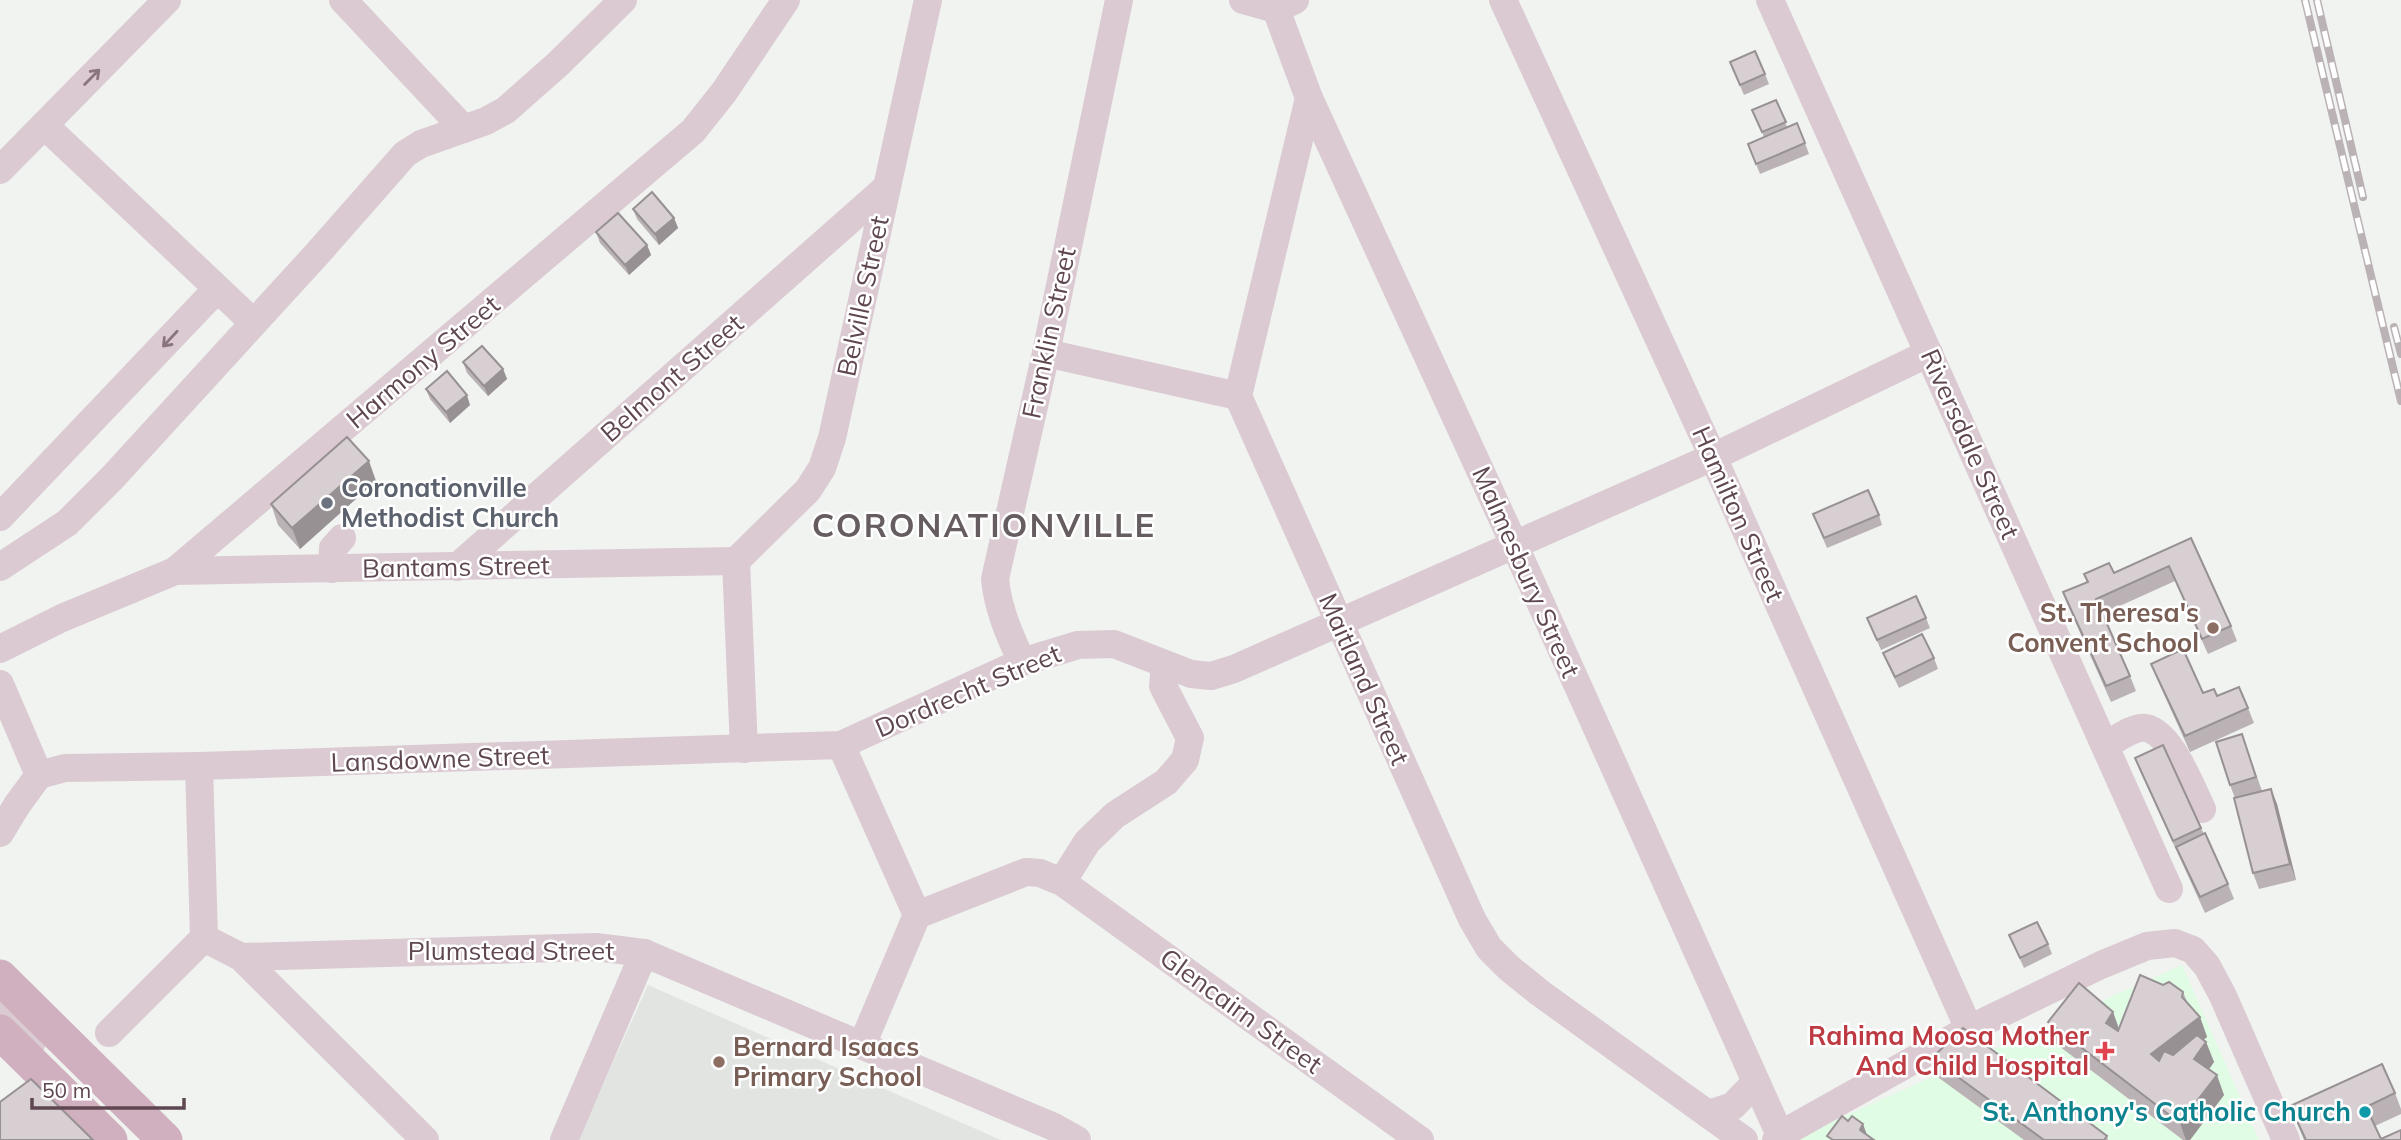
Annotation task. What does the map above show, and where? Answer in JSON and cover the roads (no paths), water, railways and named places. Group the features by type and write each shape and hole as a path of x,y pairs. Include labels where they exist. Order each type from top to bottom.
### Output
{"main road":[{"path":"0,977 165,1140"},
{"path":"0,1032 32,1080 110,1140"}],"street":[{"path":"0,170 167,0"},
{"path":"343,0 464,129"},
{"path":"0,567 67,523 254,323 405,154 421,144 506,110 558,64 623,0"},
{"name":"Harmony Street","path":"0,649 62,618 175,571 693,131 724,92 786,0"},
{"name":"Belville Street","path":"736,561 808,490 822,468 832,438 928,0"},
{"name":"Franklin Street","path":"1022,662 1005,626 997,599 995,579 1046,354 1119,0"},
{"path":"1243,0 1285,4"},
{"name":"Hamilton Street","path":"1503,0 1713,457 1969,1029"},
{"name":"Riversdale Street","path":"1770,0 2169,889"},
{"name":"Malmesbury Street","path":"1285,4 1309,98 1514,544 1755,1083 1790,1135"},
{"path":"1046,354 1238,396 1309,98"},
{"path":"44,125 254,323"},
{"name":"Belmont Street","path":"457,567 886,188"},
{"path":"0,517 217,289"},
{"name":"Dordrecht Street","path":"841,745 1022,662 1078,645 1114,644 1191,674 1211,676 1234,668 1713,457 1929,353"},
{"name":"Maitland Street","path":"1238,396 1472,919 1489,948 1530,985 1744,1140"},
{"path":"332,569 333,548 342,538"},
{"path":"736,561 744,749"},
{"name":"Bantams Street","path":"175,571 736,561"},
{"path":"862,1045 917,915 1026,872 1040,873 1062,882 1087,842 1115,815 1166,782 1185,760 1190,738 1163,686 1166,665"},
{"path":"0,684 39,775 0,833"},
{"path":"2105,746 2141,728 2150,729 2174,752 2202,809"},
{"path":"841,745 917,915"},
{"name":"Lansdowne Street","path":"39,775 65,768 841,745"},
{"path":"110,1033 204,939 199,766"},
{"name":"Glencairn Street","path":"1062,882 1420,1140"},
{"name":"Plumstead Street","path":"204,939 241,957 596,947 644,954 1054,1127 1077,1140"},
{"path":"1790,1135 1969,1029 2101,965 2147,946 2175,943 2193,950 2207,966 2286,1140"},
{"path":"564,1140 644,954"},
{"path":"241,957 425,1140"},
{"path":"0,993 149,1140"},
{"path":"0,1011 131,1140"},
{"path":"1708,1114 1733,1106 1755,1083"}],"railway":[{"path":"2305,0 2401,401"},
{"path":"2317,0 2363,197"},
{"path":"2394,327 2401,354"}],"place":[{"name":"Coronationville Methodist Church","path":"327,503"},
{"name":"St. Theresa's Convent School","path":"2213,628"},
{"name":"Rahima Moosa Mother And Child Hospital","path":"2105,1051"},
{"name":"Bernard Isaacs Primary School","path":"719,1062"},
{"name":"St. Anthony's Catholic Church","path":"2365,1112"}],"district":[{"name":"CORONATIONVILLE","path":"984,525"}]}
